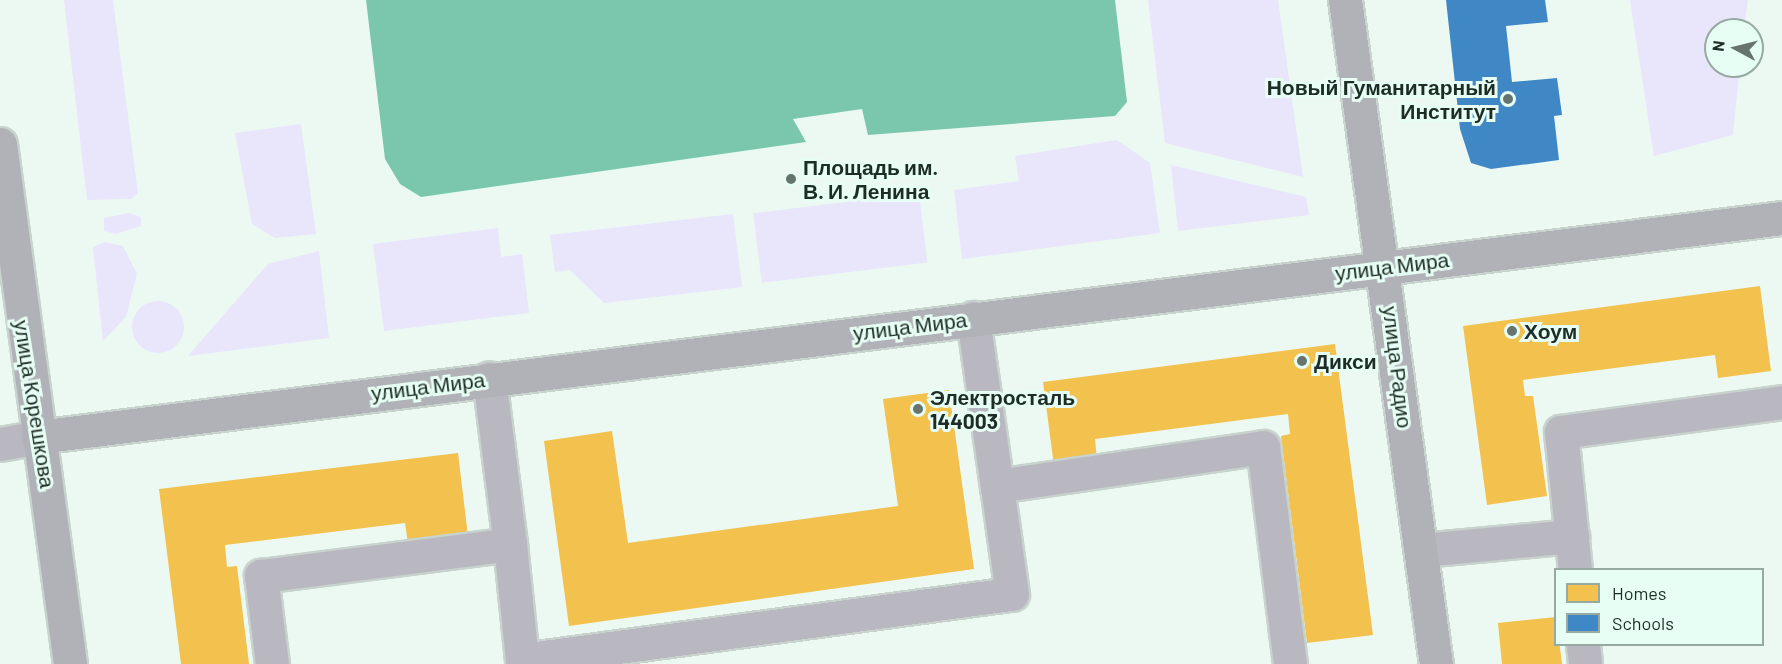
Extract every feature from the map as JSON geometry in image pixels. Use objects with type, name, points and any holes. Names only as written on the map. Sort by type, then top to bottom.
[{"type":"main road","name":"улица Радио","points":[[1346,0],[1385,267],[1436,664]]},
{"type":"main road","name":"улица Корешкова","points":[[0,144],[70,664]]},
{"type":"main road","name":"улица Мира","points":[[38,437],[489,378],[1782,218]]},
{"type":"lane","points":[[489,378],[522,660],[1012,594],[973,318]]},
{"type":"lane","points":[[1575,568],[1561,432],[1782,402]]},
{"type":"lane","points":[[0,444],[38,437]]},
{"type":"lane","points":[[997,486],[1263,447],[1290,664]]},
{"type":"lane","points":[[1422,550],[1572,536]]},
{"type":"lane","points":[[272,664],[261,576],[510,544]]},
{"type":"lane","points":[[1583,646],[1585,664]]},
{"type":"shaded area","points":[[64,0],[113,0],[138,193],[131,199],[87,200]]},
{"type":"shaded area","points":[[366,0],[1115,0],[1127,102],[1115,116],[868,135],[862,109],[793,119],[806,142],[421,197],[400,184],[385,159]]},
{"type":"shaded area","points":[[1148,0],[1278,0],[1303,177],[1165,143]]},
{"type":"shaded area","points":[[1630,0],[1748,0],[1746,18],[1704,18],[1704,78],[1739,78],[1733,135],[1654,156]]},
{"type":"shaded area","points":[[301,124],[316,234],[275,238],[252,224],[235,133]]},
{"type":"shaded area","points":[[1117,140],[1150,163],[1160,233],[962,259],[954,190],[1019,181],[1015,156]]},
{"type":"shaded area","points":[[1171,165],[1306,197],[1309,215],[1178,231]]},
{"type":"shaded area","points":[[919,193],[928,262],[762,283],[753,213]]},
{"type":"shaded area","points":[[129,213],[141,217],[141,226],[116,234],[104,231],[104,218]]},
{"type":"shaded area","points":[[733,214],[742,287],[604,303],[570,270],[555,272],[550,235]]},
{"type":"shaded area","points":[[498,228],[501,257],[522,254],[529,313],[384,331],[373,244]]},
{"type":"shaded area","points":[[105,242],[123,246],[137,274],[126,317],[103,341],[93,247]]},
{"type":"shaded area","points":[[319,251],[329,338],[188,356],[268,264]]},
{"type":"shaded area","points":[[158,301],[168,303],[176,309],[182,317],[184,327],[182,337],[176,345],[168,351],[158,353],[148,351],[140,345],[134,337],[132,327],[134,317],[140,309],[148,303]]},
{"type":"building: Homes","points":[[1760,286],[1771,371],[1718,378],[1715,355],[1523,380],[1525,396],[1533,396],[1547,496],[1487,505],[1463,326]]},
{"type":"building: Homes","points":[[1335,344],[1373,635],[1307,643],[1281,436],[1290,434],[1288,414],[1095,439],[1097,460],[1054,466],[1043,382]]},
{"type":"building: Homes","points":[[949,390],[974,569],[569,626],[544,441],[612,431],[628,543],[898,506],[883,399]]},
{"type":"building: Homes","points":[[458,453],[469,544],[409,551],[405,523],[225,545],[227,567],[237,566],[249,664],[181,664],[159,489]]},
{"type":"building: Homes","points":[[1554,617],[1554,646],[1560,646],[1562,664],[1502,664],[1498,623]]},
{"type":"building: Schools","name":"Новый Гуманитарный Институт","points":[[1446,0],[1545,0],[1548,22],[1506,26],[1512,82],[1557,78],[1562,115],[1554,116],[1559,160],[1491,169],[1471,163],[1460,129]]},
{"type":"place","name":"Новый Гуманитарный Институт","points":[[1508,99]]},
{"type":"place","name":"Площадь им. В. И. Ленина","points":[[791,179]]},
{"type":"place","name":"Хоум","points":[[1512,331]]},
{"type":"place","name":"Дикси","points":[[1302,361]]},
{"type":"place","name":"Электросталь 144003","points":[[918,409]]}]
